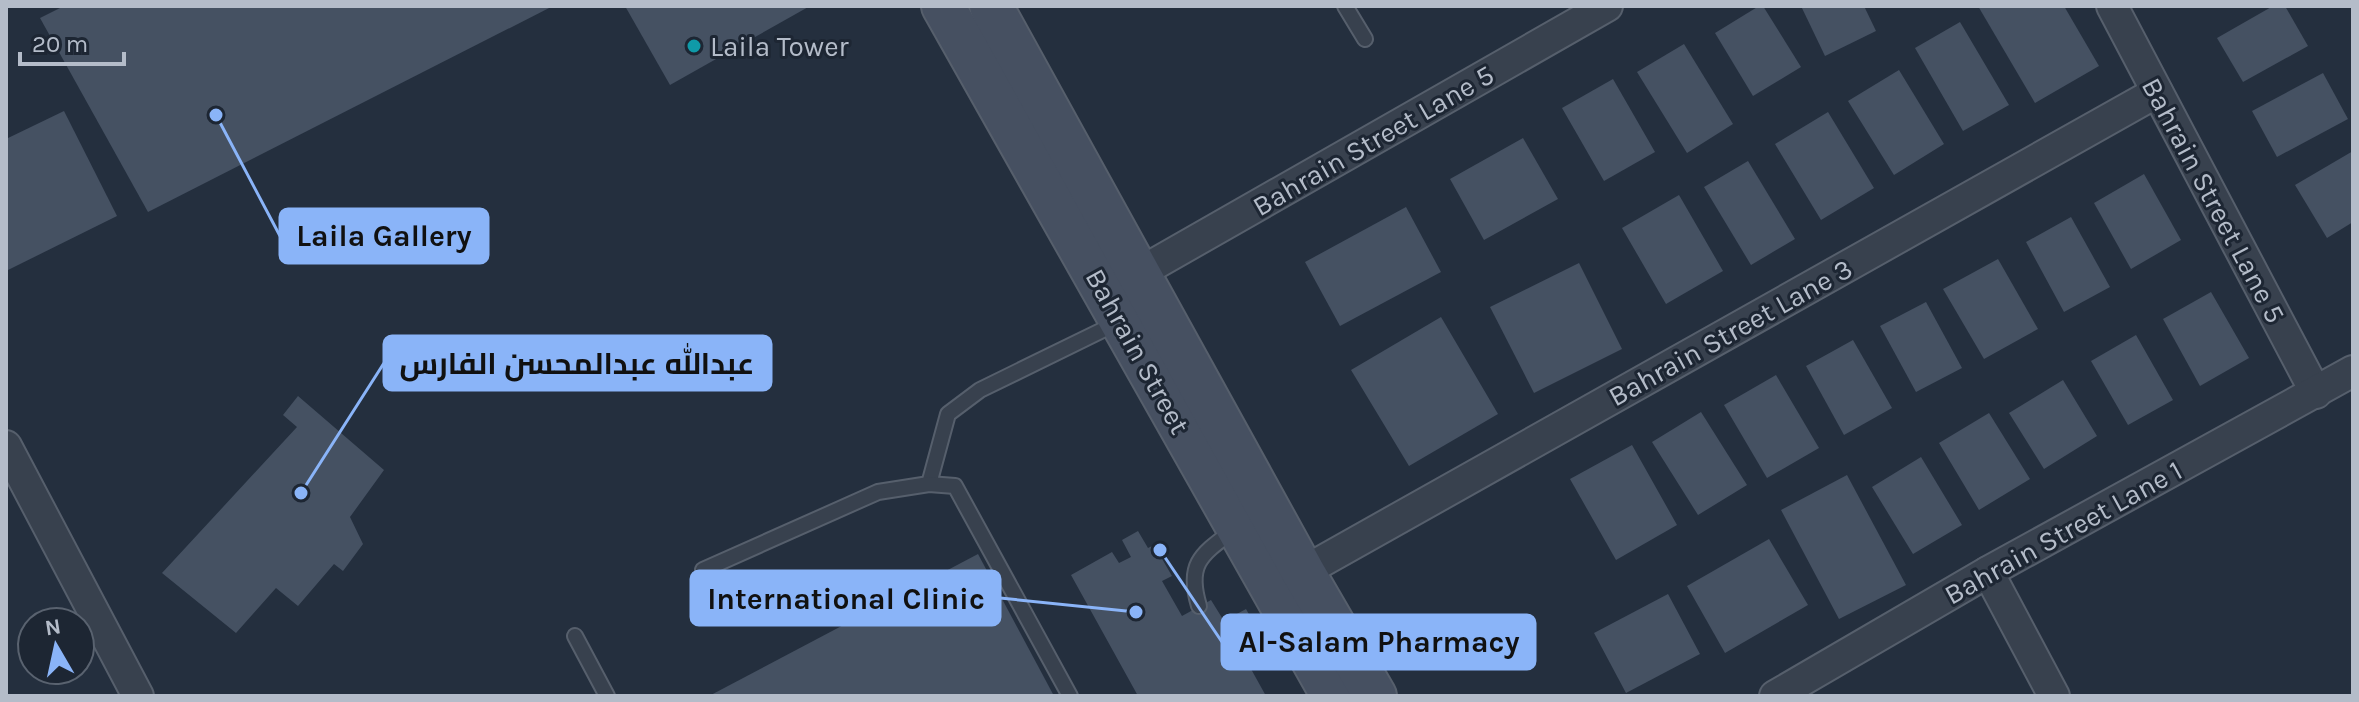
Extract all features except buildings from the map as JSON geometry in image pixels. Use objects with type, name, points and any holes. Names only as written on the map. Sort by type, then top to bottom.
[{"type":"street","name":"Bahrain Street","points":[[943,6],[1333,696]]},
{"type":"street","name":"Bahrain Street","points":[[991,6],[1303,572],[1375,696]]},
{"type":"street","name":"Bahrain Street Lane 5","points":[[1139,273],[1607,6]]},
{"type":"street","name":"Bahrain Street Lane 5","points":[[2112,6],[2316,393]]},
{"type":"street","name":"Bahrain Street Lane 3","points":[[1303,572],[2157,92]]},
{"type":"street","name":"Bahrain Street Lane 1","points":[[1775,696],[1988,572],[2353,371]]},
{"type":"street","points":[[6,446],[138,696]]},
{"type":"street","points":[[1988,572],[2054,696]]},
{"type":"lane","points":[[1345,6],[1365,39]]},
{"type":"lane","points":[[929,484],[948,414],[980,390],[1122,321]]},
{"type":"lane","points":[[703,570],[878,492],[929,484],[955,486],[1070,696]]},
{"type":"lane","points":[[1199,606],[1193,588],[1194,570],[1202,555],[1237,527]]},
{"type":"lane","points":[[575,636],[607,696]]},
{"type":"place","name":"Laila Tower","points":[[694,46]]},
{"type":"place","name":"Laila Gallery","points":[[216,115]]},
{"type":"place","name":"عبدالله عبدالمحسن الفارس","points":[[301,493]]},
{"type":"place","name":"Al-Salam Pharmacy","points":[[1160,550]]},
{"type":"place","name":"International Clinic","points":[[1136,612]]}]
